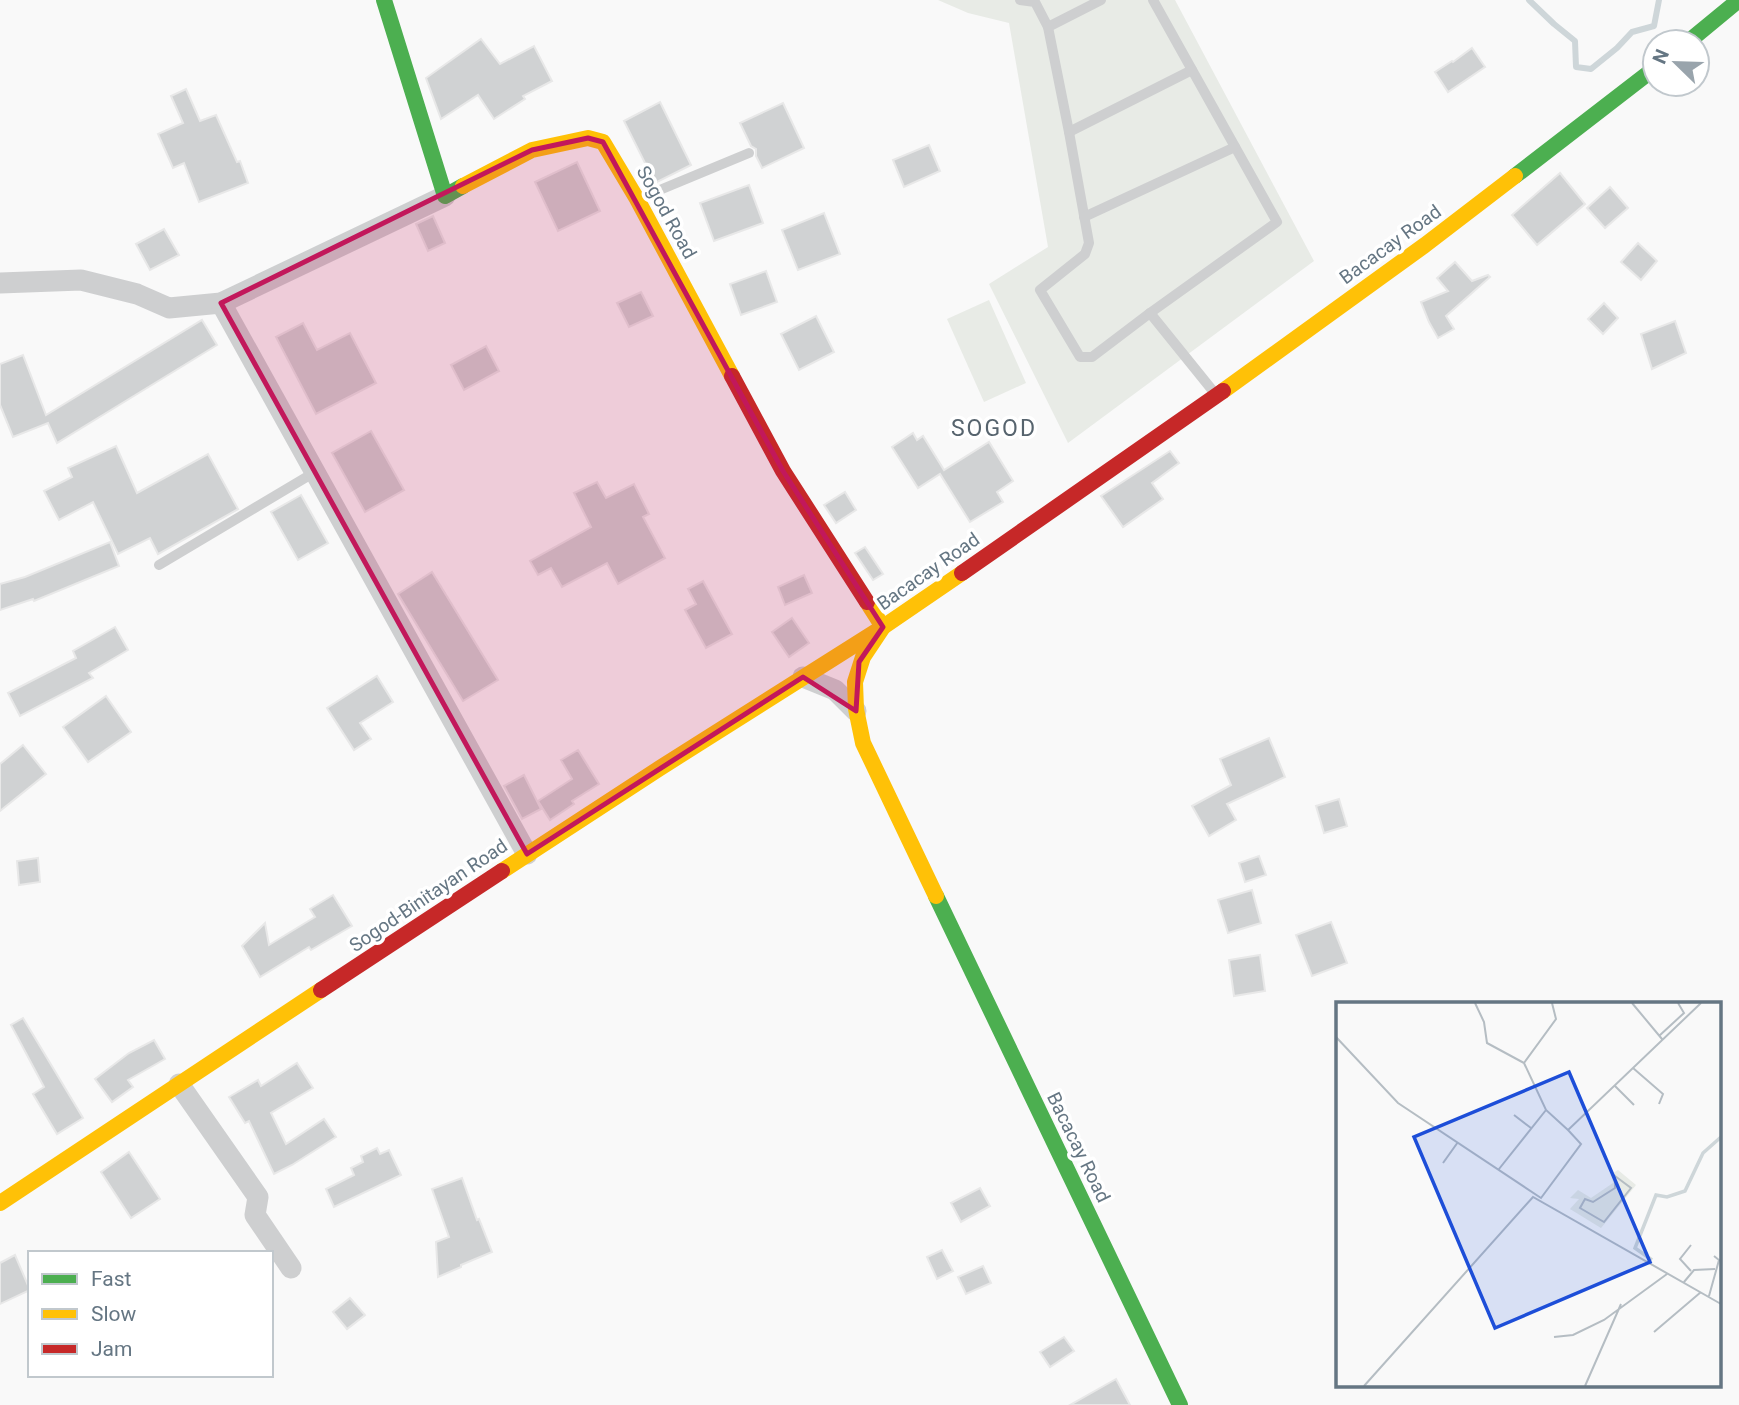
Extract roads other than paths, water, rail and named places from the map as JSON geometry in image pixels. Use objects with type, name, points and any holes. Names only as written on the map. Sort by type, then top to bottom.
[{"type":"street","points":[[0,283],[81,280],[137,294],[169,308],[221,303],[445,196],[384,0]]},
{"type":"street","points":[[1705,28],[1739,0]]},
{"type":"street","name":"Bacacay Road","points":[[1180,1405],[863,743],[854,684],[859,662],[883,627],[1217,396],[1425,245],[1641,79]]},
{"type":"street","name":"Sogod Road","points":[[445,196],[532,150],[587,138],[603,142],[638,199],[783,471],[883,627]]},
{"type":"street","points":[[221,303],[527,854]]},
{"type":"street","name":"Sogod-Binitayan Road","points":[[0,1203],[527,854],[883,627]]},
{"type":"street","points":[[803,677],[835,690],[856,711]]},
{"type":"street","points":[[179,1084],[258,1197],[255,1214],[291,1268]]},
{"type":"lane","points":[[1020,0],[1035,2],[1048,27],[1089,243],[1085,254],[1040,290],[1080,357],[1092,357],[1277,222],[1153,0]]},
{"type":"lane","points":[[1048,27],[1101,0]]},
{"type":"lane","points":[[1069,132],[1192,70]]},
{"type":"lane","points":[[1084,217],[1235,147]]},
{"type":"lane","points":[[638,199],[749,153]]},
{"type":"lane","points":[[1150,313],[1217,396]]},
{"type":"lane","points":[[159,565],[315,472]]},
{"type":"waterway","points":[[1529,0],[1575,41],[1576,67],[1591,69],[1632,32],[1654,26],[1659,0]]},
{"type":"district","name":"SOGOD","points":[[994,428]]}]
